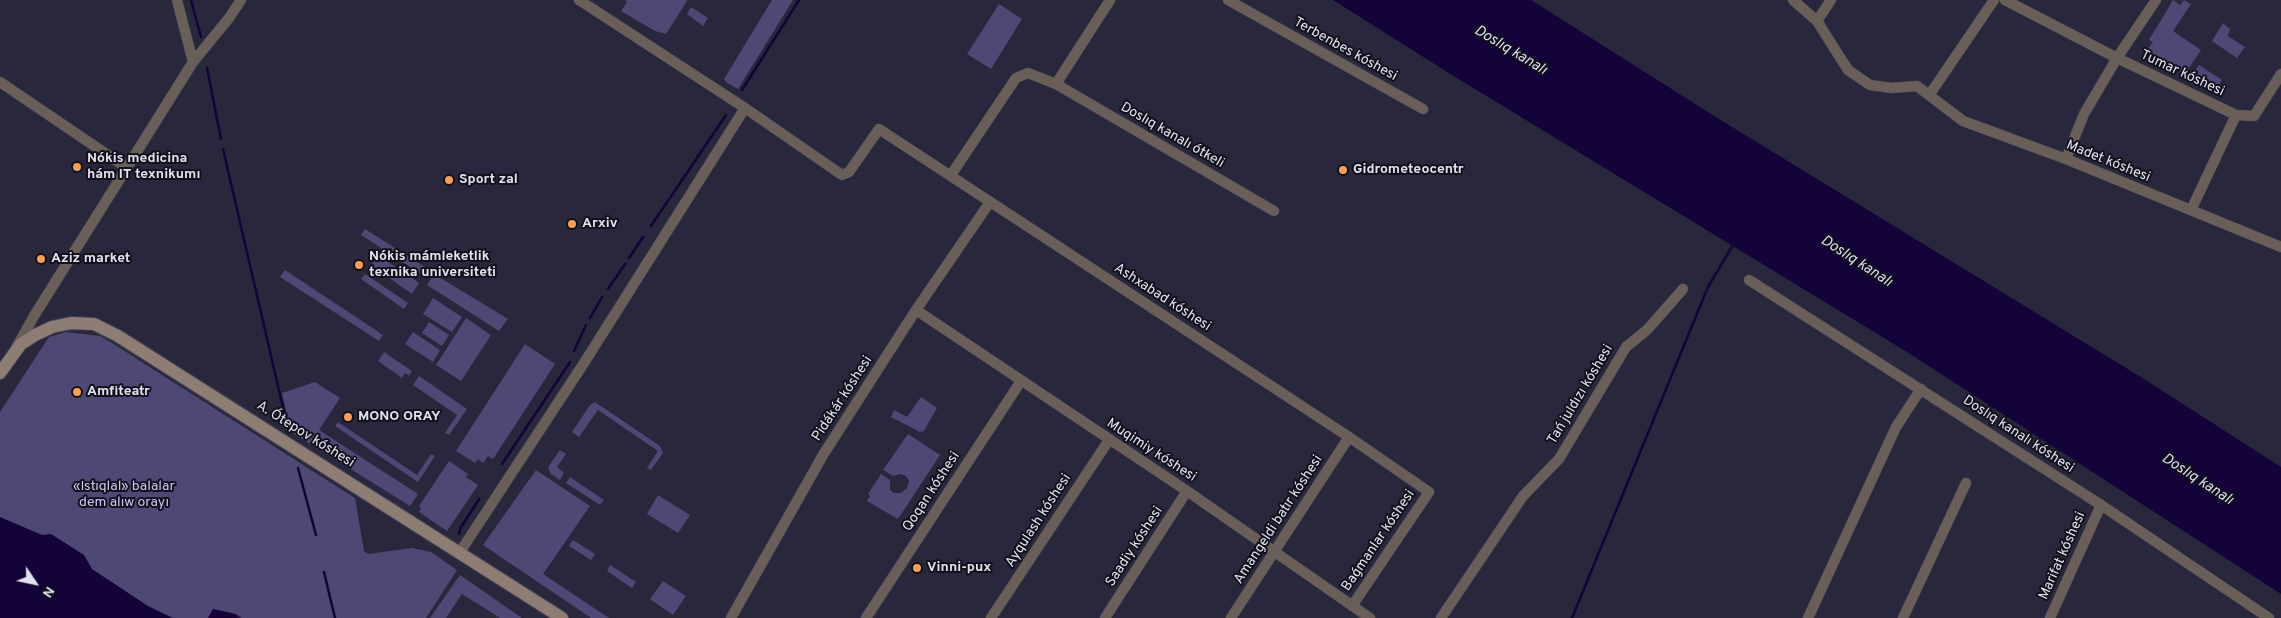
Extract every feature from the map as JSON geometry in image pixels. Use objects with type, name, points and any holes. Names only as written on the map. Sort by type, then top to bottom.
[{"type":"main road","name":"A. Ótepov kóshesi","points":[[0,373],[18,348],[52,327],[71,323],[94,324],[118,336],[562,618]]},
{"type":"street","points":[[177,0],[193,62]]},
{"type":"street","points":[[18,348],[34,316],[193,62],[229,18],[240,0]]},
{"type":"street","points":[[460,552],[584,363],[745,108],[579,0]]},
{"type":"street","points":[[951,175],[1016,78],[1028,72],[1056,84],[1110,0]]},
{"type":"street","name":"Terbenbes kóshesi","points":[[1228,0],[1423,109]]},
{"type":"street","points":[[1793,0],[1817,21],[1848,70],[1855,75],[1870,85],[1892,88],[1917,86],[1930,94],[1994,0]]},
{"type":"street","points":[[1817,21],[1831,0]]},
{"type":"street","name":"Tumar kóshesi","points":[[2005,0],[2116,58],[2236,115]]},
{"type":"street","points":[[2066,159],[2084,114],[2116,58],[2156,0]]},
{"type":"street","points":[[2191,210],[2236,115],[2254,116],[2281,74]]},
{"type":"street","points":[[0,82],[127,168]]},
{"type":"street","name":"Doslıq kanalı ótkeli","points":[[1056,84],[1274,211]]},
{"type":"street","name":"Madet kóshesi","points":[[1930,94],[1963,122],[2066,159],[2281,248]]},
{"type":"street","name":"Ashxabad kóshesi","points":[[745,108],[842,175],[849,172],[879,129],[1349,437],[1429,492]]},
{"type":"street","name":"Pidákár kóshesi","points":[[731,618],[823,455],[916,310],[990,202]]},
{"type":"street","name":"Doslıq kanalı kóshesi","points":[[1749,280],[2101,505],[2269,618]]},
{"type":"street","name":"Tań juldızı kóshesi","points":[[1441,618],[1523,496],[1560,459],[1626,347],[1647,330],[1683,289]]},
{"type":"street","name":"Muqimiy kóshesi","points":[[916,310],[1187,491],[1370,618]]},
{"type":"street","points":[[34,316],[36,325],[40,328],[52,327]]},
{"type":"street","name":"Qoqan kóshesi","points":[[866,618],[1021,381]]},
{"type":"street","points":[[1808,618],[1896,427],[1921,389]]},
{"type":"street","name":"Amangeldi batır kóshesi","points":[[1232,618],[1349,437]]},
{"type":"street","name":"Ayqulash kóshesi","points":[[991,618],[1109,440]]},
{"type":"street","points":[[1904,618],[1966,483]]},
{"type":"street","name":"Saadiy kóshesi","points":[[1105,618],[1187,491]]},
{"type":"street","name":"Baǵmanlar kóshesi","points":[[1352,606],[1429,492]]},
{"type":"street","name":"Marifat kóshesi","points":[[2050,618],[2101,505]]},
{"type":"green space","points":[[625,0],[687,1],[666,34],[655,31],[621,11],[627,2]]},
{"type":"green space","points":[[772,0],[793,0],[738,89],[724,79]]},
{"type":"green space","points":[[2173,0],[2180,5],[2184,0],[2191,4],[2173,31],[2201,50],[2185,74],[2145,53],[2153,42],[2149,40]]},
{"type":"green space","points":[[999,4],[1022,19],[991,69],[967,54]]},
{"type":"green space","points":[[691,7],[708,18],[703,26],[687,14]]},
{"type":"green space","points":[[2223,23],[2230,29],[2228,36],[2245,47],[2237,58],[2212,41]]},
{"type":"green space","points":[[2199,65],[2222,80],[2215,90],[2190,78]]},
{"type":"green space","points":[[365,229],[425,267],[421,274],[361,235]]},
{"type":"green space","points":[[378,255],[419,283],[412,294],[371,265]]},
{"type":"green space","points":[[285,270],[383,335],[379,341],[280,277]]},
{"type":"green space","points":[[365,274],[408,303],[404,309],[361,279]]},
{"type":"green space","points":[[434,274],[508,319],[499,331],[427,285]]},
{"type":"green space","points":[[433,298],[462,317],[452,332],[423,314]]},
{"type":"green space","points":[[466,318],[491,335],[461,381],[436,365]]},
{"type":"green space","points":[[429,322],[449,335],[442,346],[422,333]]},
{"type":"green space","name":"«Istıqlal» balalar dem alıw orayı","points":[[66,332],[100,336],[355,498],[364,551],[368,554],[412,548],[431,552],[457,570],[426,618],[0,618],[0,412],[49,337]]},
{"type":"green space","points":[[413,332],[440,350],[433,362],[405,344]]},
{"type":"green space","points":[[525,344],[555,364],[493,459],[488,456],[483,463],[478,459],[475,463],[456,451]]},
{"type":"green space","points":[[384,352],[412,371],[409,376],[405,373],[402,378],[378,361]]},
{"type":"green space","points":[[419,376],[467,409],[449,435],[445,433],[457,415],[413,385]]},
{"type":"green space","points":[[315,382],[340,398],[319,430],[418,494],[410,506],[291,432],[282,393]]},
{"type":"green space","points":[[921,397],[937,408],[924,431],[920,432],[891,417],[894,410],[907,417]]},
{"type":"green space","points":[[595,402],[660,446],[663,453],[651,470],[647,468],[658,451],[598,410],[579,437],[572,432],[590,405]]},
{"type":"green space","points":[[338,422],[417,475],[431,454],[435,456],[418,482],[335,426]]},
{"type":"green space","points":[[908,434],[940,455],[898,519],[867,501],[870,496],[868,494],[881,474],[890,480],[890,490],[894,493],[901,493],[907,488],[909,481],[906,476],[901,474],[893,476],[883,470]]},
{"type":"green space","points":[[560,450],[566,454],[557,467],[564,473],[560,480],[551,474],[548,467]]},
{"type":"green space","points":[[449,461],[468,474],[466,477],[478,485],[447,531],[419,512],[421,508],[419,506]]},
{"type":"green space","points":[[536,470],[590,506],[543,574],[609,618],[591,618],[483,545]]},
{"type":"green space","points":[[570,477],[604,500],[600,505],[566,483]]},
{"type":"green space","points":[[658,495],[690,515],[678,533],[647,514]]},
{"type":"green space","points":[[573,540],[595,554],[591,560],[569,546]]},
{"type":"green space","points":[[610,565],[636,582],[632,588],[607,571]]},
{"type":"green space","points":[[460,575],[522,618],[500,618],[462,594],[446,618],[430,618]]},
{"type":"green space","points":[[663,581],[686,596],[673,615],[650,599]]},
{"type":"water","name":"Doslıq kanalı","points":[[1333,0],[1531,0],[1719,119],[2144,379],[2281,467],[2281,594],[1907,352],[1452,75]]},
{"type":"water","points":[[0,517],[42,535],[51,534],[84,555],[92,569],[148,606],[173,618],[0,618]]},
{"type":"water","points":[[213,609],[236,614],[241,618],[208,618]]},
{"type":"waterway","points":[[191,0],[201,37]]},
{"type":"waterway","points":[[742,90],[799,0]]},
{"type":"waterway","points":[[207,68],[221,139]]},
{"type":"waterway","points":[[651,226],[726,115]]},
{"type":"waterway","points":[[223,149],[288,429]]},
{"type":"waterway","points":[[629,258],[643,237]]},
{"type":"waterway","points":[[1572,618],[1708,287],[1733,245]]},
{"type":"waterway","points":[[608,289],[625,264]]},
{"type":"waterway","points":[[590,318],[602,297]]},
{"type":"waterway","points":[[574,351],[586,325]]},
{"type":"waterway","points":[[502,464],[570,362]]},
{"type":"waterway","points":[[298,468],[316,535]]},
{"type":"waterway","points":[[459,534],[460,529],[479,499]]},
{"type":"waterway","points":[[324,572],[335,618]]},
{"type":"place","name":"Nókis medicina hám IT texnikumı","points":[[77,167]]},
{"type":"place","name":"Gidrometeocentr","points":[[1343,170]]},
{"type":"place","name":"Sport zal","points":[[449,180]]},
{"type":"place","name":"Arxiv","points":[[572,224]]},
{"type":"place","name":"Aziz market","points":[[41,259]]},
{"type":"place","name":"Nókis mámleketlik texnika universiteti","points":[[359,265]]},
{"type":"place","name":"Amfiteatr","points":[[77,392]]},
{"type":"place","name":"MONO ORAY","points":[[348,417]]},
{"type":"place","name":"Vinni-pux","points":[[917,568]]}]
